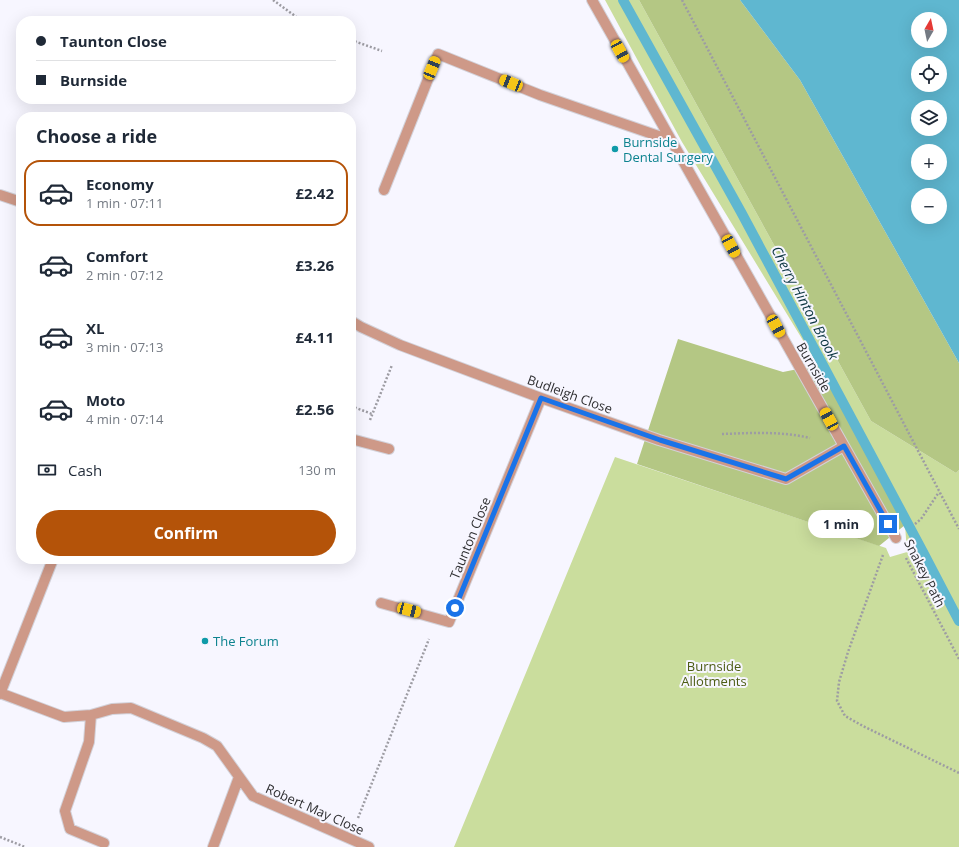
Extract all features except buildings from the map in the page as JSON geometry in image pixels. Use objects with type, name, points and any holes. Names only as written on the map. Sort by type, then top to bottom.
[{"type":"street","name":"Burnside","points":[[592,0],[896,538]]},
{"type":"street","points":[[384,190],[438,54],[540,95],[670,140]]},
{"type":"street","points":[[0,195],[16,200]]},
{"type":"street","name":"Budleigh Close","points":[[356,324],[400,345],[541,398],[660,440],[786,479],[844,446]]},
{"type":"street","name":"Taunton Close","points":[[381,603],[450,622],[541,398]]},
{"type":"street","points":[[356,440],[389,449]]},
{"type":"street","points":[[0,694],[51,564]]},
{"type":"street","name":"Robert May Close","points":[[0,694],[64,717],[92,715],[112,709],[131,708],[203,738],[217,746],[253,796],[369,847]]},
{"type":"street","points":[[92,715],[89,742],[66,811],[70,830],[104,843]]},
{"type":"street","points":[[213,847],[239,777]]},
{"type":"path","points":[[273,0],[295,16]]},
{"type":"path","points":[[682,0],[959,529]]},
{"type":"path","points":[[356,42],[382,51]]},
{"type":"path","points":[[363,442],[372,414],[400,345]]},
{"type":"path","points":[[356,408],[372,414]]},
{"type":"path","points":[[720,434],[763,432],[800,435],[844,446]]},
{"type":"path","points":[[921,519],[939,492]]},
{"type":"path","points":[[896,538],[886,548],[848,652],[839,682],[838,701],[845,716],[959,773]]},
{"type":"path","name":"Snakey Path","points":[[896,538],[959,659]]},
{"type":"path","points":[[350,839],[437,618]]},
{"type":"path","points":[[0,837],[25,847]]},
{"type":"green space","name":"Burnside Allotments","points":[[605,0],[639,0],[871,421],[956,473],[959,470],[959,847],[454,847],[615,457],[886,548],[890,557],[907,552],[905,525],[851,423],[818,365],[682,142]]},
{"type":"green space","points":[[639,0],[740,0],[800,80],[959,363],[959,470],[956,473],[871,421]]},
{"type":"green space","points":[[678,339],[783,372],[818,365],[851,423],[905,525],[879,546],[637,464]]},
{"type":"water","points":[[740,0],[959,0],[959,363],[800,80]]},
{"type":"waterway","name":"Cherry Hinton Brook","points":[[623,0],[741,212],[959,621]]},
{"type":"place","name":"Burnside Dental Surgery","points":[[615,149]]},
{"type":"place","name":"The Forum","points":[[205,641]]},
{"type":"route","points":[[455,608],[541,398],[660,440],[786,479],[844,446],[888,524]]}]
